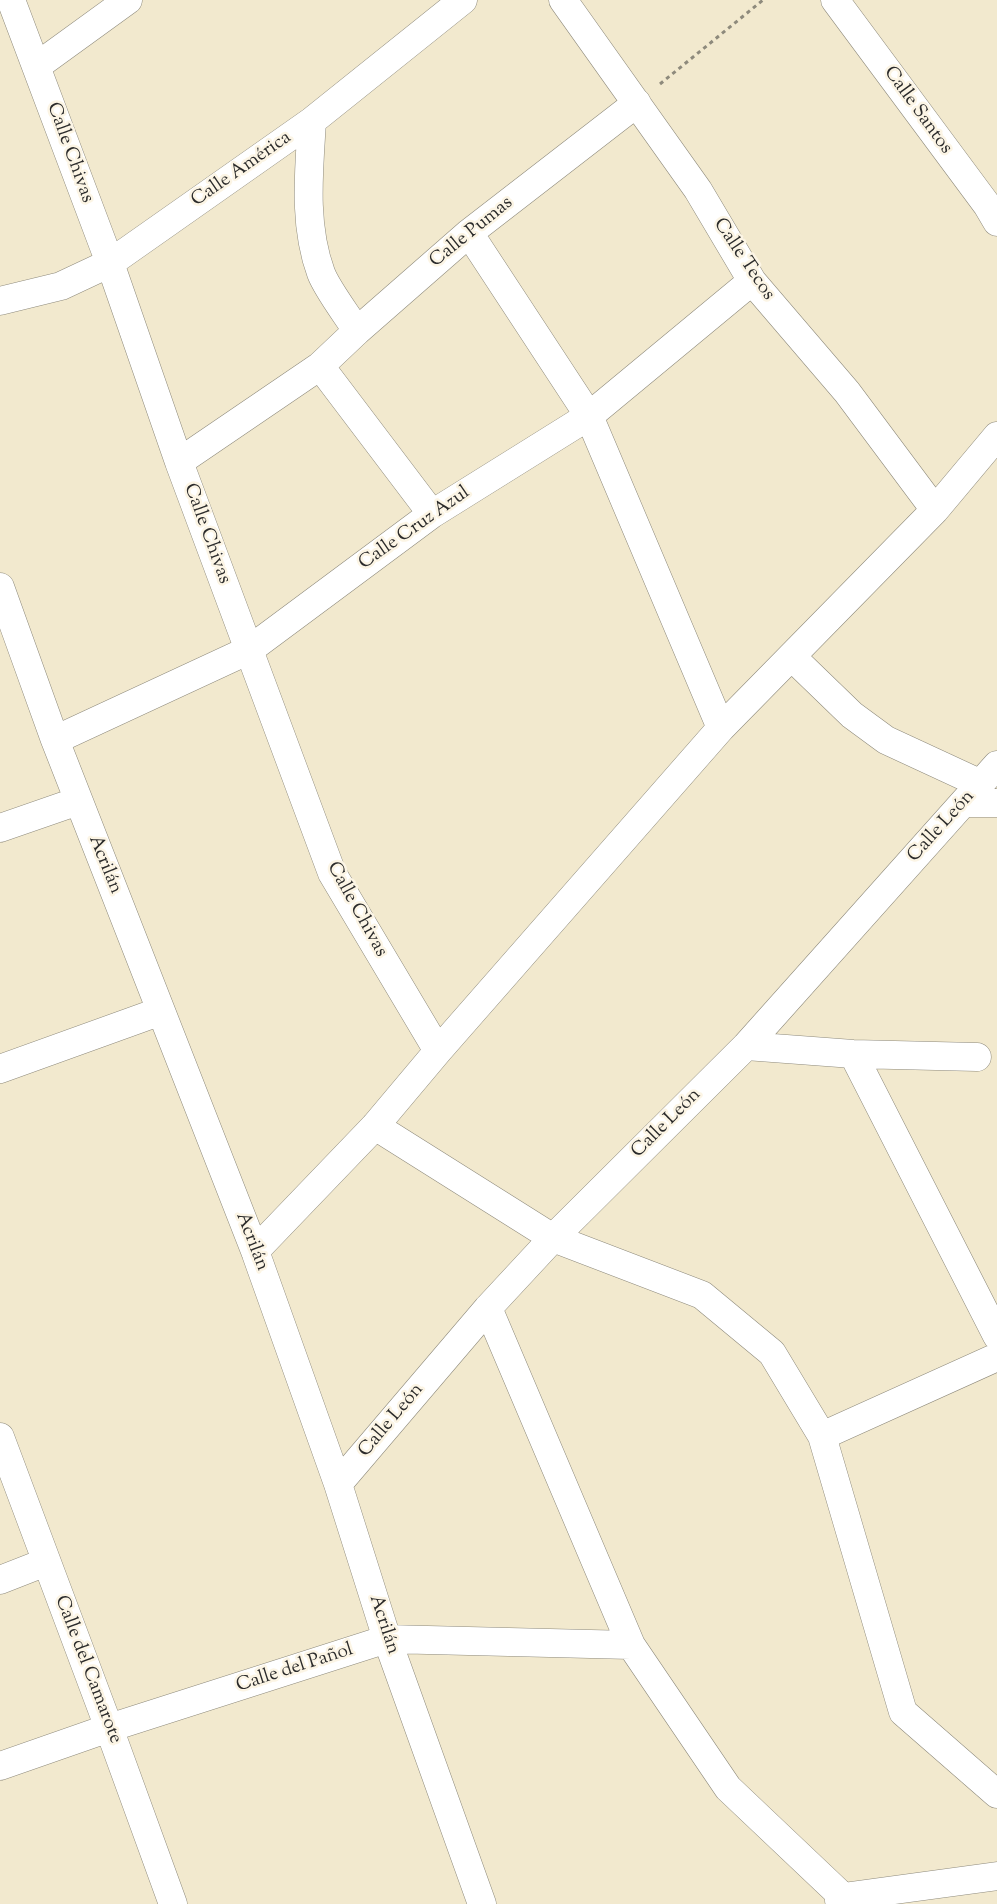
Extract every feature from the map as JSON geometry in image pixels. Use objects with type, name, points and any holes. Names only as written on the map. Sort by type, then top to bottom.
[{"type":"street","name":"Calle Chivas","points":[[11,0],[110,263],[179,462],[332,873],[438,1051]]},
{"type":"street","points":[[37,66],[128,0]]},
{"type":"street","name":"Calle América","points":[[0,301],[61,286],[110,263],[312,121],[464,0]]},
{"type":"street","name":"Calle Tecos","points":[[563,0],[698,190],[752,281],[847,392],[935,510]]},
{"type":"street","name":"Calle Santos","points":[[835,0],[987,205],[997,222]]},
{"type":"street","name":"Calle Pumas","points":[[179,462],[320,366],[356,331],[469,233],[637,103]]},
{"type":"street","points":[[312,121],[307,194],[312,238],[321,274],[356,331]]},
{"type":"street","points":[[469,233],[589,416],[722,728]]},
{"type":"street","name":"Calle Cruz Azul","points":[[55,740],[249,650],[432,514],[589,416],[752,281]]},
{"type":"street","points":[[320,366],[432,514]]},
{"type":"street","points":[[256,1251],[375,1126],[438,1051],[722,728],[935,510],[997,436]]},
{"type":"street","name":"Acrilán","points":[[0,587],[78,801],[256,1251],[338,1484],[387,1640],[482,1904]]},
{"type":"street","points":[[792,657],[852,715],[886,740],[985,789]]},
{"type":"street","name":"Calle León","points":[[338,1484],[488,1308],[553,1238],[746,1046],[985,789]]},
{"type":"street","points":[[0,828],[78,801]]},
{"type":"street","points":[[0,1069],[161,1011]]},
{"type":"street","points":[[746,1046],[853,1054],[976,1057]]},
{"type":"street","points":[[853,1054],[997,1336]]},
{"type":"street","points":[[375,1126],[553,1238],[702,1295],[772,1353],[822,1436],[903,1712],[997,1794]]},
{"type":"street","points":[[488,1308],[631,1645],[728,1788],[846,1902],[997,1876]]},
{"type":"street","points":[[822,1436],[997,1357]]},
{"type":"street","name":"Calle del Camarote","points":[[0,1437],[173,1904]]},
{"type":"street","points":[[0,1580],[46,1562]]},
{"type":"street","name":"Calle del Pañol","points":[[0,1766],[109,1728],[387,1640],[631,1645]]},
{"type":"path","points":[[637,103],[763,0]]}]
